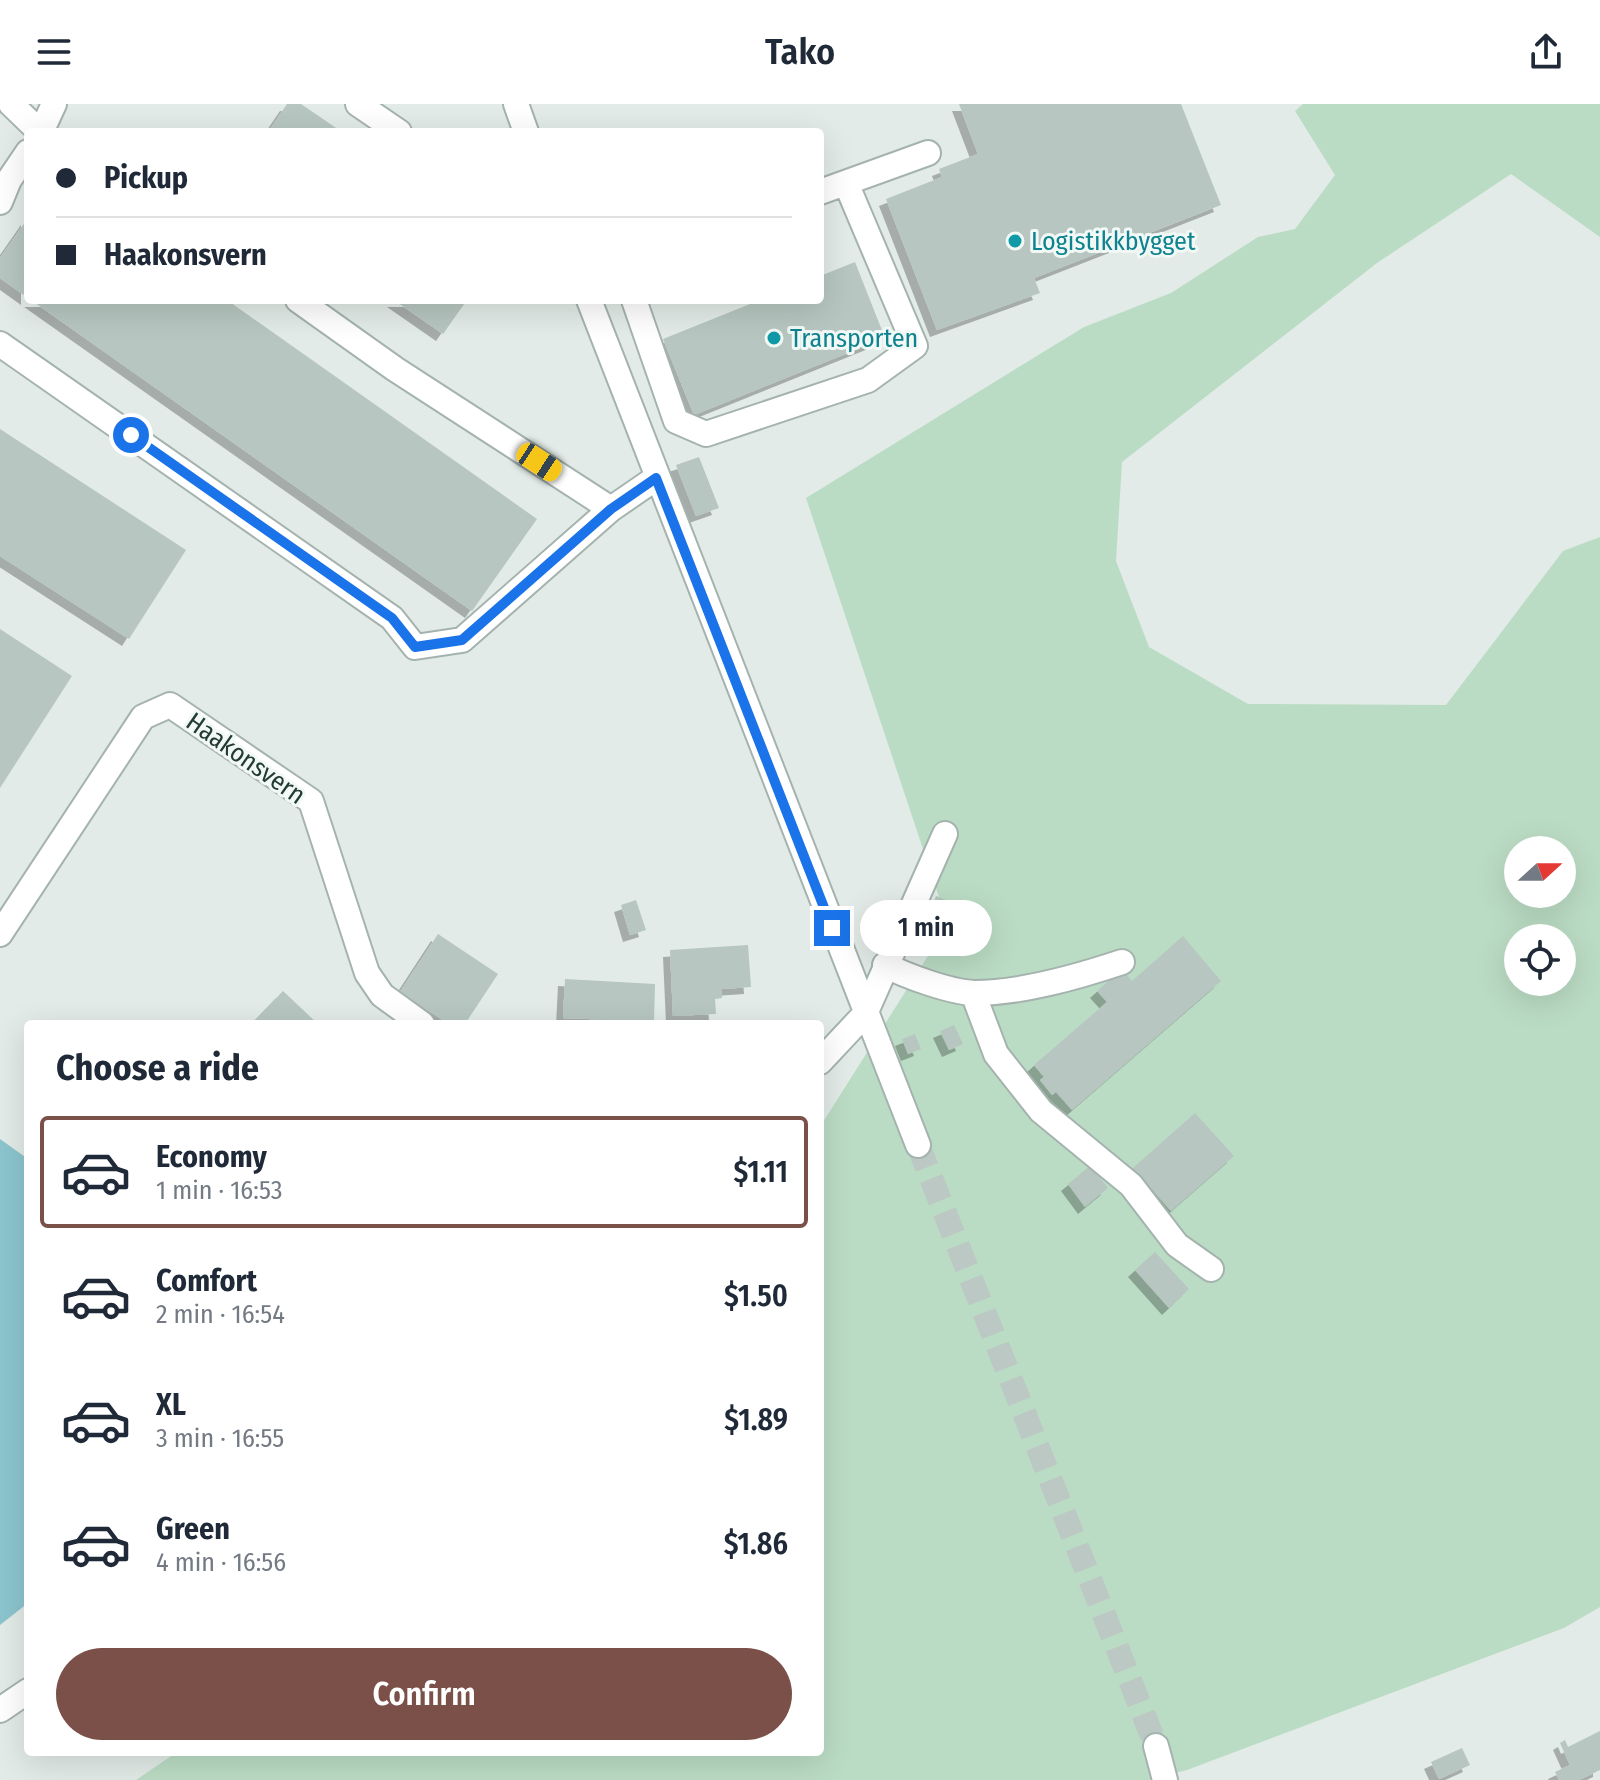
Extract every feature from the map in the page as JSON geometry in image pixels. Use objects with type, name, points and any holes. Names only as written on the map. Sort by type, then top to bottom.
[{"type":"street","points":[[11,104],[37,128]]},
{"type":"street","points":[[43,128],[54,104]]},
{"type":"street","points":[[358,104],[393,128]]},
{"type":"street","points":[[516,104],[525,128]]},
{"type":"street","points":[[824,191],[928,153]]},
{"type":"street","points":[[0,202],[9,180],[24,158]]},
{"type":"street","points":[[635,304],[676,421],[706,434],[868,380],[915,346],[846,183]]},
{"type":"street","points":[[304,304],[395,369],[611,509]]},
{"type":"street","points":[[591,304],[918,1145]]},
{"type":"street","points":[[0,344],[392,618],[415,647],[462,640],[611,509],[656,478]]},
{"type":"street","name":"Haakonsvern","points":[[0,934],[143,717],[170,705],[311,801],[367,973],[382,995],[416,1020]]},
{"type":"street","points":[[824,1058],[865,1014],[945,834]]},
{"type":"street","points":[[885,965],[905,975],[973,993],[1072,979],[1122,962]]},
{"type":"street","points":[[973,993],[996,1054],[1041,1111],[1131,1185],[1177,1245],[1211,1269]]},
{"type":"street","points":[[0,1710],[24,1694]]},
{"type":"street","points":[[1156,1746],[1165,1780]]},
{"type":"green space","points":[[1303,104],[1600,104],[1600,237],[1511,174],[1377,263],[1122,462],[1116,561],[1149,647],[1248,704],[1446,705],[1563,551],[1600,537],[1600,1607],[1564,1628],[1187,1770],[1148,1780],[136,1780],[171,1756],[824,1756],[824,1121],[948,924],[806,498],[1084,327],[1171,293],[1258,237],[1295,229],[1335,175],[1295,111]]},
{"type":"water","points":[[0,1139],[24,1156],[24,1606],[0,1625]]},
{"type":"building","points":[[287,104],[301,104],[336,128],[271,128]]},
{"type":"building","name":"Logistikkbygget","points":[[959,104],[1181,104],[1221,205],[1034,278],[1040,293],[937,330],[886,199],[942,177],[939,169],[978,154]]},
{"type":"building","points":[[24,224],[24,295],[0,278],[0,258]]},
{"type":"building","name":"Transporten","points":[[855,262],[885,338],[694,415],[663,339],[750,304],[824,304],[824,274]]},
{"type":"building","points":[[37,304],[233,304],[537,519],[472,611]]},
{"type":"building","points":[[400,304],[464,304],[443,334]]},
{"type":"building","points":[[0,429],[186,550],[129,639],[0,556]]},
{"type":"building","points":[[699,457],[719,508],[696,516],[676,465]]},
{"type":"building","points":[[0,629],[72,676],[0,788]]},
{"type":"building","points":[[936,896],[949,901],[934,937],[922,932]]},
{"type":"building","points":[[636,900],[646,930],[630,935],[621,905]]},
{"type":"building","points":[[438,934],[498,974],[468,1020],[443,1020],[400,992]]},
{"type":"building","points":[[1183,936],[1221,981],[1072,1110],[1056,1092],[1052,1095],[1040,1080],[1044,1077],[1034,1065],[1107,1002],[1097,991],[1122,969],[1132,981]]},
{"type":"building","points":[[748,945],[751,987],[722,989],[722,998],[715,999],[716,1014],[673,1016],[670,950]]},
{"type":"building","points":[[565,979],[655,984],[654,1020],[563,1018]]},
{"type":"building","points":[[283,991],[314,1020],[255,1020]]},
{"type":"building","points":[[954,1025],[963,1044],[949,1050],[940,1031]]},
{"type":"building","points":[[915,1034],[921,1049],[908,1054],[902,1039]]},
{"type":"building","points":[[1195,1113],[1234,1156],[1171,1211],[1133,1168]]},
{"type":"building","points":[[1090,1166],[1108,1188],[1085,1207],[1068,1184]]},
{"type":"building","points":[[1155,1252],[1189,1289],[1169,1308],[1135,1270]]},
{"type":"building","points":[[1600,1731],[1600,1770],[1579,1780],[1559,1780],[1555,1772],[1570,1765],[1560,1743],[1565,1740],[1568,1747]]},
{"type":"building","points":[[1462,1748],[1470,1765],[1439,1779],[1431,1762]]},
{"type":"tunnel","points":[[918,1145],[1156,1746]]},
{"type":"place","name":"Logistikkbygget","points":[[1015,241]]},
{"type":"place","name":"Transporten","points":[[774,338]]},
{"type":"route","points":[[131,435],[392,618],[415,647],[462,640],[611,509],[656,478],[832,928]]}]
